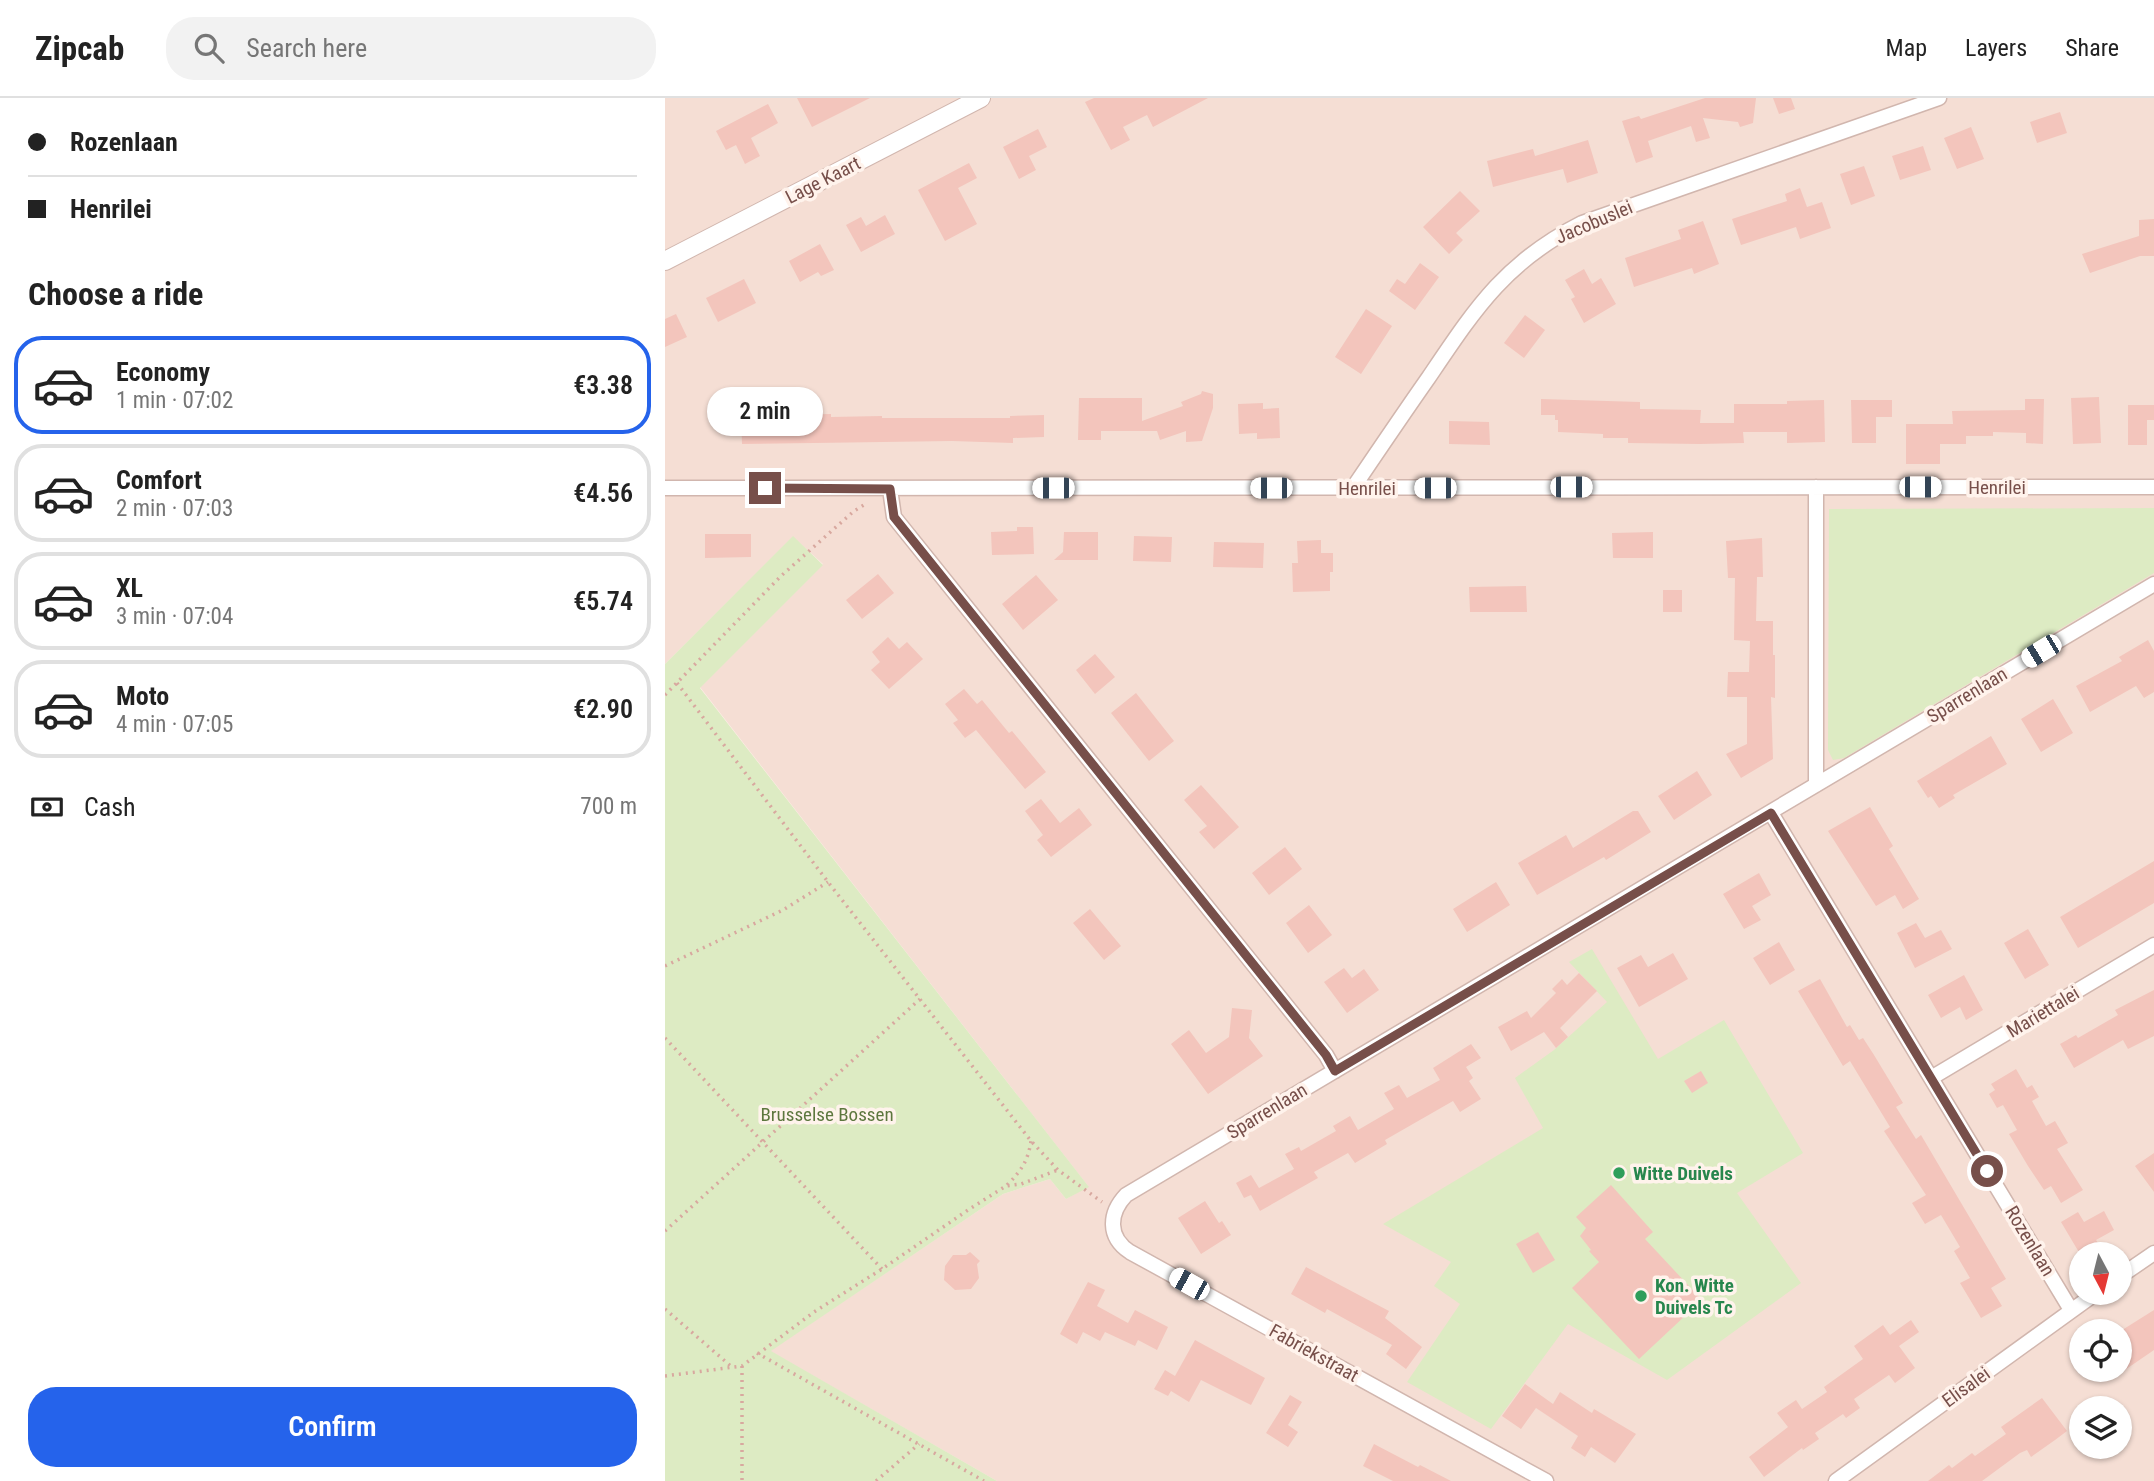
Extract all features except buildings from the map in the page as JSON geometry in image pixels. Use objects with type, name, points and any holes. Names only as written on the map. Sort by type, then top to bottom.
[{"type":"street","name":"Lage Kaart","points":[[665,261],[981,98]]},
{"type":"street","name":"Jacobuslei","points":[[1353,488],[1475,309],[1506,275],[1542,246],[1593,219],[1939,98]]},
{"type":"street","points":[[1816,487],[1816,785]]},
{"type":"street","name":"Henrilei","points":[[665,488],[2154,487]]},
{"type":"street","points":[[890,489],[894,517],[1326,1055],[1335,1071]]},
{"type":"street","name":"Sparrenlaan","points":[[1118,1204],[1126,1195],[2154,584]]},
{"type":"street","name":"Rozenlaan","points":[[1771,813],[2071,1310]]},
{"type":"street","name":"Mariettalei","points":[[1931,1078],[2154,945]]},
{"type":"street","name":"Fabriekstraat","points":[[1118,1204],[1113,1216],[1114,1234],[1122,1247],[1546,1481]]},
{"type":"street","points":[[2132,1268],[2154,1253]]},
{"type":"street","name":"Elisalei","points":[[1836,1481],[2077,1306]]},
{"type":"path","points":[[665,695],[781,576],[854,511],[890,489]]},
{"type":"path","points":[[677,683],[828,882],[1031,1141],[1058,1170],[1083,1190],[1103,1203],[1118,1204]]},
{"type":"path","points":[[665,966],[783,910],[828,882]]},
{"type":"path","points":[[665,1231],[920,999]]},
{"type":"path","points":[[665,1038],[882,1269]]},
{"type":"path","points":[[665,1376],[742,1366],[814,1312],[1006,1186],[1022,1170],[1029,1157],[1031,1141]]},
{"type":"path","points":[[1006,1186],[1021,1184],[1058,1170]]},
{"type":"path","points":[[665,1310],[733,1368]]},
{"type":"path","points":[[757,1353],[984,1481]]},
{"type":"path","points":[[742,1366],[742,1481]]},
{"type":"path","points":[[876,1481],[919,1444]]},
{"type":"shaded area","points":[[665,98],[2154,98],[2154,1481],[997,1481],[770,1351],[1003,1194],[1050,1179],[1066,1199],[1088,1186],[700,687],[823,564],[793,537],[665,664]]},
{"type":"green space","points":[[2154,508],[2154,573],[1844,758],[1833,760],[1828,750],[1829,509]]},
{"type":"green space","name":"Brusselse Bossen","points":[[793,536],[823,565],[700,688],[1089,1187],[1066,1199],[1050,1179],[1003,1194],[771,1351],[997,1481],[665,1481],[665,664]]},
{"type":"green space","name":"Witte Duivels","points":[[1592,949],[1658,1059],[1724,1020],[1803,1153],[1737,1193],[1801,1283],[1667,1380],[1568,1324],[1491,1429],[1407,1382],[1460,1304],[1434,1286],[1451,1262],[1383,1224],[1543,1128],[1515,1078],[1554,1050],[1607,1002],[1569,962]]},
{"type":"place","name":"Witte Duivels","points":[[1619,1173]]},
{"type":"place","name":"Kon. Witte Duivels Tc","points":[[1641,1296]]},
{"type":"route","points":[[765,488],[890,489],[894,517],[1326,1055],[1335,1071],[1771,813],[1987,1171]]}]
